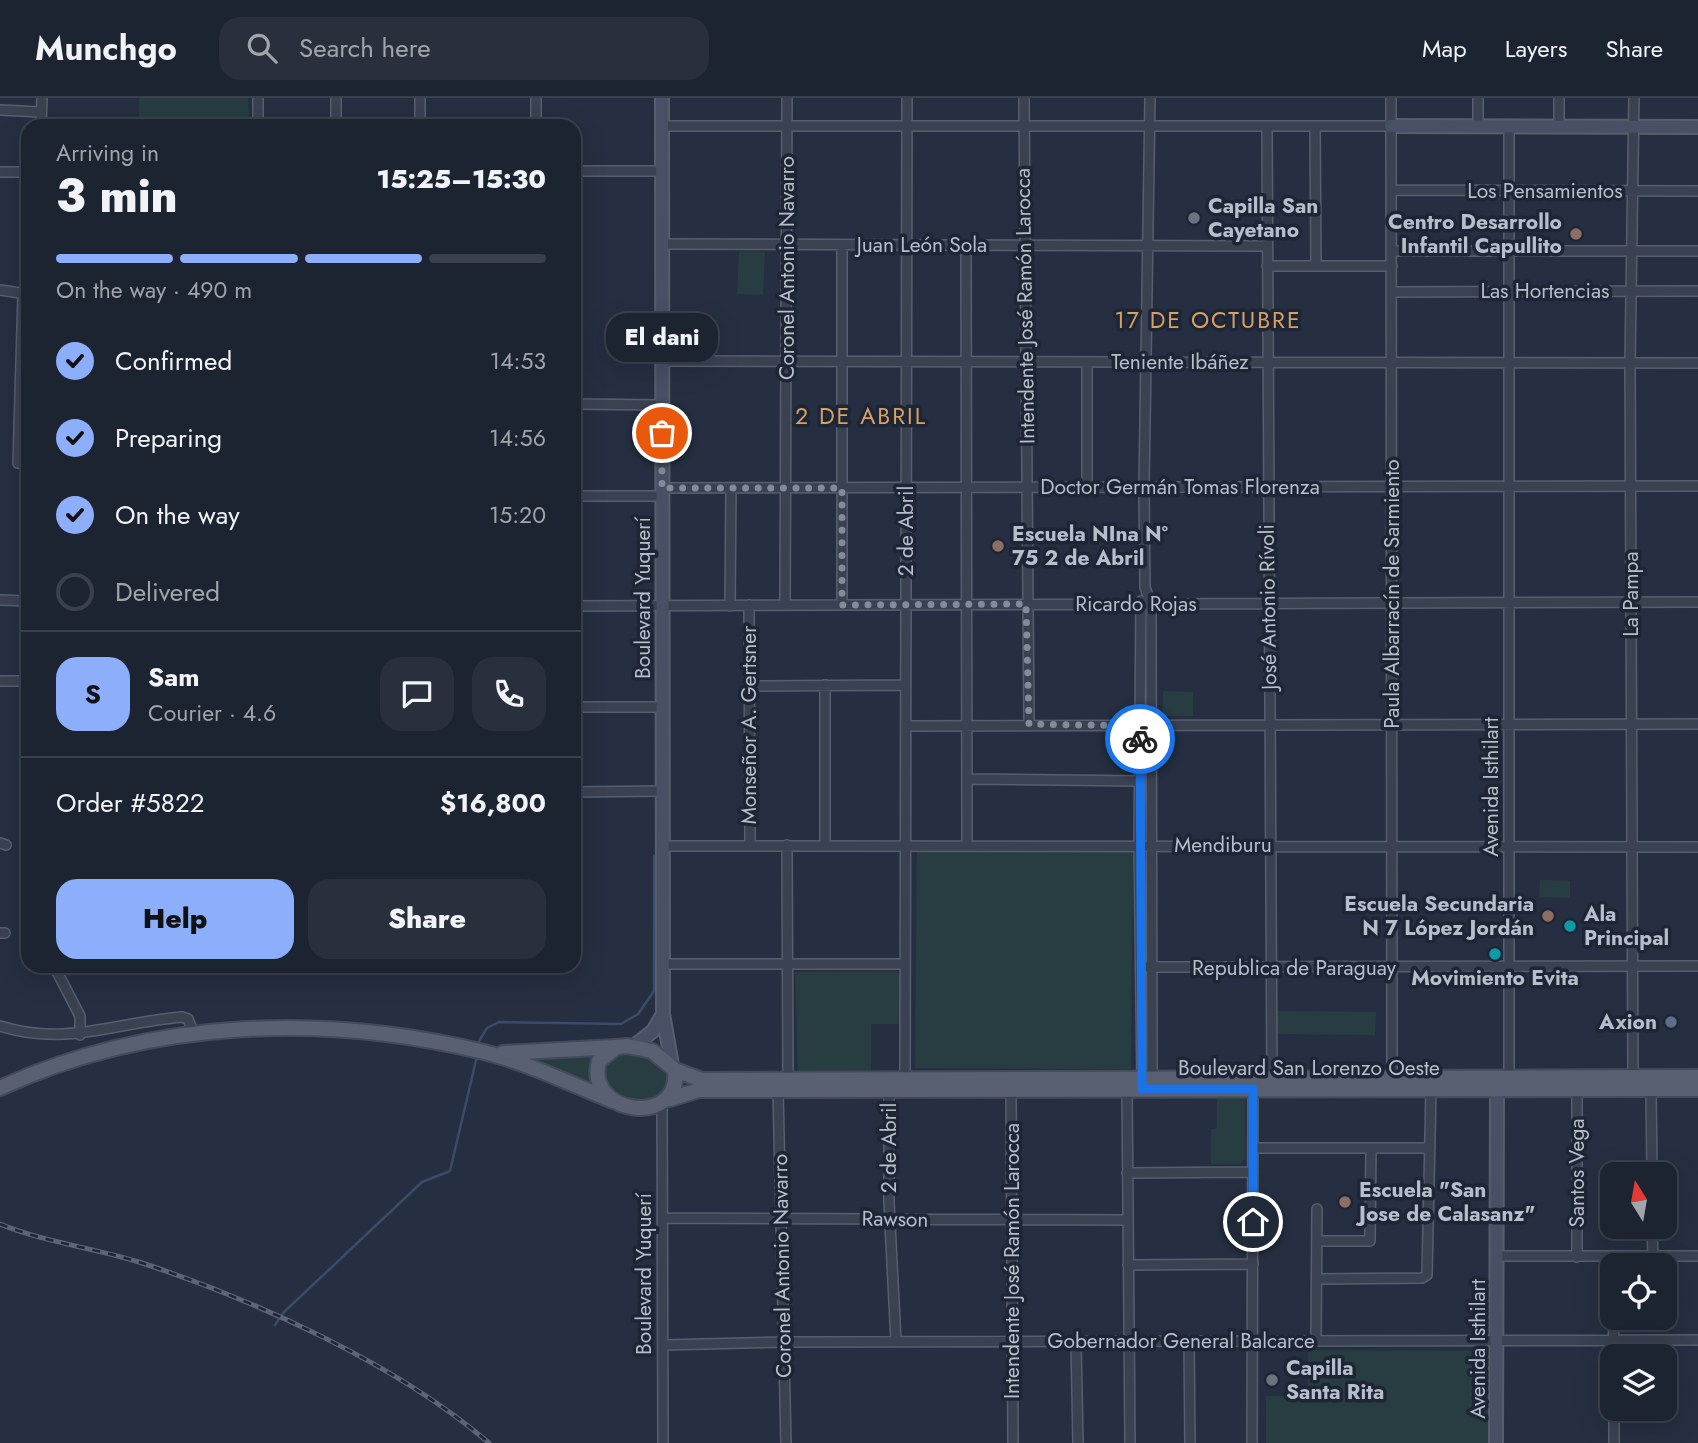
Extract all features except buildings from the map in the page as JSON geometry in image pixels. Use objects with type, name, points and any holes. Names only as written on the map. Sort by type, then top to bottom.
[{"type":"main road","name":"Boulevard Yuquerí","points":[[662,98],[663,1014],[673,1068]]},
{"type":"main road","points":[[1391,126],[1698,127]]},
{"type":"main road","points":[[634,1046],[653,1031],[663,1014]]},
{"type":"main road","points":[[0,1088],[108,1050],[194,1034],[253,1028],[364,1030],[486,1052],[515,1054],[634,1046],[652,1051],[673,1068],[675,1086],[666,1101],[639,1106],[613,1101],[486,1052]]},
{"type":"main road","points":[[613,1101],[598,1082],[597,1071],[599,1061],[617,1047]]},
{"type":"main road","name":"Boulevard San Lorenzo Oeste","points":[[673,1068],[702,1080],[783,1085]]},
{"type":"main road","points":[[1499,1089],[1509,1077]]},
{"type":"main road","name":"Boulevard San Lorenzo Oeste","points":[[666,1101],[699,1090],[783,1085],[1392,1084],[1509,1077],[1633,1083],[1651,1089],[1698,1089]]},
{"type":"main road","name":"Boulevard San Lorenzo Oeste","points":[[1392,1084],[1431,1090],[1577,1089],[1698,1077]]},
{"type":"main road","name":"Avenida Isthilart","points":[[1496,1443],[1499,1089]]},
{"type":"street","points":[[41,119],[42,98]]},
{"type":"street","points":[[258,98],[258,119]]},
{"type":"street","points":[[337,98],[337,119]]},
{"type":"street","points":[[420,98],[420,119]]},
{"type":"street","points":[[536,98],[536,119]]},
{"type":"street","name":"Coronel Antonio Navarro","points":[[785,605],[787,98]]},
{"type":"street","name":"2 de Abril","points":[[896,1342],[890,1220],[905,964],[907,98]]},
{"type":"street","name":"Intendente José Ramón Larocca","points":[[1024,98],[1029,724]]},
{"type":"street","points":[[1130,1443],[1128,1173],[1143,1085],[1152,968],[1151,605],[1145,587],[1144,487],[1150,246],[1150,98]]},
{"type":"street","name":"Paula Albarracín de Sarmiento","points":[[1391,98],[1392,1084]]},
{"type":"street","points":[[1478,98],[1478,126]]},
{"type":"street","points":[[1559,98],[1559,127]]},
{"type":"street","name":"La Pampa","points":[[1633,1083],[1630,251],[1634,98]]},
{"type":"street","points":[[0,110],[41,112]]},
{"type":"street","points":[[662,126],[1391,126]]},
{"type":"street","name":"José Antonio Rívoli","points":[[1267,126],[1266,362],[1272,1083]]},
{"type":"street","points":[[1315,126],[1316,266]]},
{"type":"street","name":"Avenida Isthilart","points":[[1509,1077],[1510,127]]},
{"type":"street","points":[[581,171],[662,171]]},
{"type":"street","points":[[0,172],[21,172]]},
{"type":"street","name":"Los Pensamientos","points":[[1391,190],[1698,191]]},
{"type":"street","name":"Juan León Sola","points":[[662,244],[1266,246]]},
{"type":"street","points":[[842,244],[842,605]]},
{"type":"street","points":[[967,245],[967,845]]},
{"type":"street","points":[[1392,251],[1698,251]]},
{"type":"street","points":[[1267,266],[1392,266]]},
{"type":"street","points":[[0,290],[21,293]]},
{"type":"street","name":"Las Hortencias","points":[[1392,292],[1698,291]]},
{"type":"street","name":"Teniente Ibáñez","points":[[662,362],[1698,363]]},
{"type":"street","points":[[1087,362],[1087,487]]},
{"type":"street","points":[[581,404],[662,405]]},
{"type":"street","name":"Doctor Germán Tomas Florenza","points":[[581,496],[786,487],[1698,485]]},
{"type":"street","points":[[730,606],[731,488]]},
{"type":"street","points":[[1143,1085],[1139,605],[1145,587]]},
{"type":"street","points":[[0,600],[21,601]]},
{"type":"street","name":"Ricardo Rojas","points":[[581,606],[1698,603]]},
{"type":"street","name":"Monseñor A. Gertsner","points":[[749,606],[750,845]]},
{"type":"street","points":[[0,681],[21,681]]},
{"type":"street","points":[[825,685],[825,845]]},
{"type":"street","points":[[749,686],[906,685]]},
{"type":"street","points":[[581,707],[662,707]]},
{"type":"street","points":[[906,726],[1698,724]]},
{"type":"street","points":[[967,779],[1140,781]]},
{"type":"street","points":[[581,792],[662,792]]},
{"type":"street","name":"Coronel Antonio Navarro","points":[[786,1443],[781,1218],[788,964],[787,845]]},
{"type":"street","name":"Mendiburu","points":[[663,846],[1698,847]]},
{"type":"street","points":[[663,964],[905,964]]},
{"type":"street","name":"Republica de Paraguay","points":[[1141,967],[1698,967]]},
{"type":"street","points":[[58,973],[80,1016],[80,1035]]},
{"type":"street","points":[[0,1026],[44,1035],[80,1035],[141,1020],[182,1017],[188,1019],[194,1034]]},
{"type":"street","name":"Intendente José Ramón Larocca","points":[[1011,1084],[1013,1443]]},
{"type":"street","points":[[1252,1443],[1253,1084]]},
{"type":"street","name":"Santos Vega","points":[[1577,1089],[1577,1256]]},
{"type":"street","points":[[1651,1089],[1652,1162]]},
{"type":"street","points":[[1317,1279],[1422,1278],[1427,1273],[1431,1090]]},
{"type":"street","name":"Boulevard Yuquerí","points":[[663,1443],[666,1101]]},
{"type":"street","points":[[1253,1148],[1430,1148]]},
{"type":"street","points":[[1317,1241],[1370,1241],[1371,1149]]},
{"type":"street","points":[[1128,1173],[1253,1172]]},
{"type":"street","points":[[1316,1341],[1317,1209]]},
{"type":"street","name":"Rawson","points":[[663,1218],[1128,1220]]},
{"type":"street","points":[[1497,1256],[1577,1256],[1600,1259]]},
{"type":"street","points":[[1677,1256],[1698,1256]]},
{"type":"street","points":[[1128,1265],[1253,1264]]},
{"type":"street","points":[[1613,1330],[1613,1344]]},
{"type":"street","name":"Gobernador General Balcarce","points":[[664,1345],[783,1342],[1698,1340]]},
{"type":"street","points":[[1076,1342],[1078,1443]]},
{"type":"street","points":[[1189,1342],[1190,1443]]},
{"type":"street","points":[[1614,1421],[1614,1443]]},
{"type":"green space","points":[[139,98],[248,98],[248,119],[139,119]]},
{"type":"green space","points":[[739,251],[765,252],[763,295],[737,294]]},
{"type":"green space","points":[[1163,691],[1193,692],[1193,716],[1163,716]]},
{"type":"green space","points":[[917,851],[1133,852],[1131,1069],[915,1068]]},
{"type":"green space","points":[[1540,880],[1570,881],[1570,898],[1539,897]]},
{"type":"green space","points":[[896,971],[903,975],[902,1024],[871,1024],[871,1073],[798,1072],[795,972]]},
{"type":"green space","points":[[1277,1011],[1376,1012],[1375,1035],[1277,1034]]},
{"type":"green space","points":[[599,1051],[595,1088],[526,1061],[528,1055]]},
{"type":"green space","points":[[617,1051],[653,1059],[668,1070],[670,1079],[667,1090],[657,1103],[638,1103],[624,1099],[601,1076],[604,1061]]},
{"type":"green space","points":[[1217,1098],[1245,1098],[1245,1159],[1241,1164],[1211,1164],[1211,1129],[1217,1128]]},
{"type":"green space","points":[[1308,1350],[1491,1351],[1491,1443],[1266,1443],[1266,1396],[1308,1396]]},
{"type":"waterway","points":[[479,1041],[487,1028],[499,1022],[621,1024],[638,1014],[654,991],[654,856]]},
{"type":"waterway","points":[[275,1325],[283,1313],[422,1182],[450,1171],[477,1056]]},
{"type":"railway","points":[[0,1224],[34,1236],[139,1262],[184,1277],[276,1315],[323,1337],[412,1387],[489,1443]]},
{"type":"way so far","points":[[662,433],[662,488],[842,488],[842,605],[1026,604],[1029,724],[1140,726],[1140,739]]},
{"type":"place","name":"Capilla San Cayetano","points":[[1194,218]]},
{"type":"place","name":"Centro Desarrollo Infantil Capullito","points":[[1576,234]]},
{"type":"place","name":"El dani","points":[[662,433]]},
{"type":"place","name":"Escuela NIna N° 75 2 de Abril","points":[[998,546]]},
{"type":"place","name":"Escuela Secundaria N 7 López Jordán","points":[[1548,916]]},
{"type":"place","name":"Ala Principal","points":[[1570,926]]},
{"type":"place","name":"Movimiento Evita","points":[[1495,954]]},
{"type":"place","name":"Axion","points":[[1671,1022]]},
{"type":"place","name":"Escuela \"San Jose de Calasanz\"","points":[[1345,1202]]},
{"type":"place","name":"Capilla Santa Rita","points":[[1272,1380]]},
{"type":"district","name":"17 DE OCTUBRE","points":[[1208,320]]},
{"type":"district","name":"2 DE ABRIL","points":[[861,416]]},
{"type":"route","points":[[1140,739],[1142,1089],[1253,1089],[1253,1222]]}]
